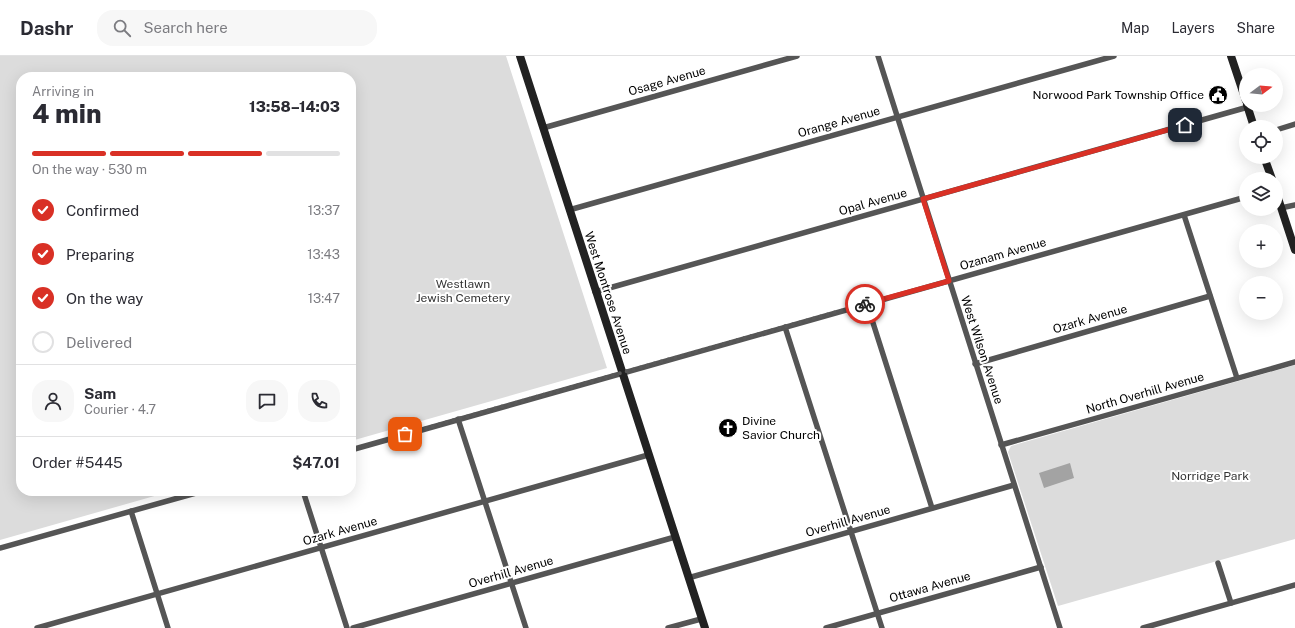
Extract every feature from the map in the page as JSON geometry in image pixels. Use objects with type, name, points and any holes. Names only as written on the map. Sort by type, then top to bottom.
[{"type":"street","name":"West Montrose Avenue","points":[[520,56],[621,374],[704,628]]},
{"type":"street","name":"Osage Avenue","points":[[543,128],[797,56]]},
{"type":"street","name":"West Wilson Avenue","points":[[878,56],[1060,628]]},
{"type":"street","name":"Orange Avenue","points":[[570,210],[1114,56]]},
{"type":"street","points":[[1231,56],[1239,80]]},
{"type":"street","name":"Opal Avenue","points":[[595,292],[923,199],[1239,106]]},
{"type":"street","points":[[1283,128],[1295,124]]},
{"type":"street","name":"Ozanam Avenue","points":[[356,449],[1239,199]]},
{"type":"street","points":[[1283,208],[1295,205]]},
{"type":"street","points":[[1283,214],[1295,250]]},
{"type":"street","points":[[1184,215],[1237,378]]},
{"type":"street","name":"Ozark Avenue","points":[[975,364],[1210,296]]},
{"type":"street","points":[[867,304],[932,508]]},
{"type":"street","points":[[785,328],[882,628]]},
{"type":"street","name":"North Overhill Avenue","points":[[1001,445],[1295,362]]},
{"type":"street","points":[[458,420],[526,628]]},
{"type":"street","name":"Ozark Avenue","points":[[37,628],[648,455]]},
{"type":"street","name":"Overhill Avenue","points":[[688,578],[1014,485]]},
{"type":"street","points":[[0,548],[185,496]]},
{"type":"street","points":[[305,496],[347,628]]},
{"type":"street","points":[[131,511],[168,628]]},
{"type":"street","name":"Overhill Avenue","points":[[353,628],[675,537]]},
{"type":"street","points":[[1218,563],[1231,603]]},
{"type":"street","name":"Ottawa Avenue","points":[[826,628],[1041,567]]},
{"type":"street","points":[[1143,628],[1295,585]]},
{"type":"street","points":[[668,628],[701,619]]},
{"type":"green space","name":"Westlawn Jewish Cemetery","points":[[0,56],[506,56],[607,368],[356,440],[356,72],[16,72],[16,496],[154,496],[0,540]]},
{"type":"green space","name":"Norridge Park","points":[[1295,365],[1295,539],[1058,606],[1008,452],[1011,446]]},
{"type":"shaded area","points":[[1070,463],[1074,478],[1044,488],[1039,473]]},
{"type":"way so far","points":[[405,434],[785,328],[865,304]]},
{"type":"place","name":"Norwood Park Township Office","points":[[1218,95]]},
{"type":"place","name":"Divine Savior Church","points":[[728,428]]},
{"type":"route","points":[[865,304],[949,281],[923,199],[1185,125]]}]
